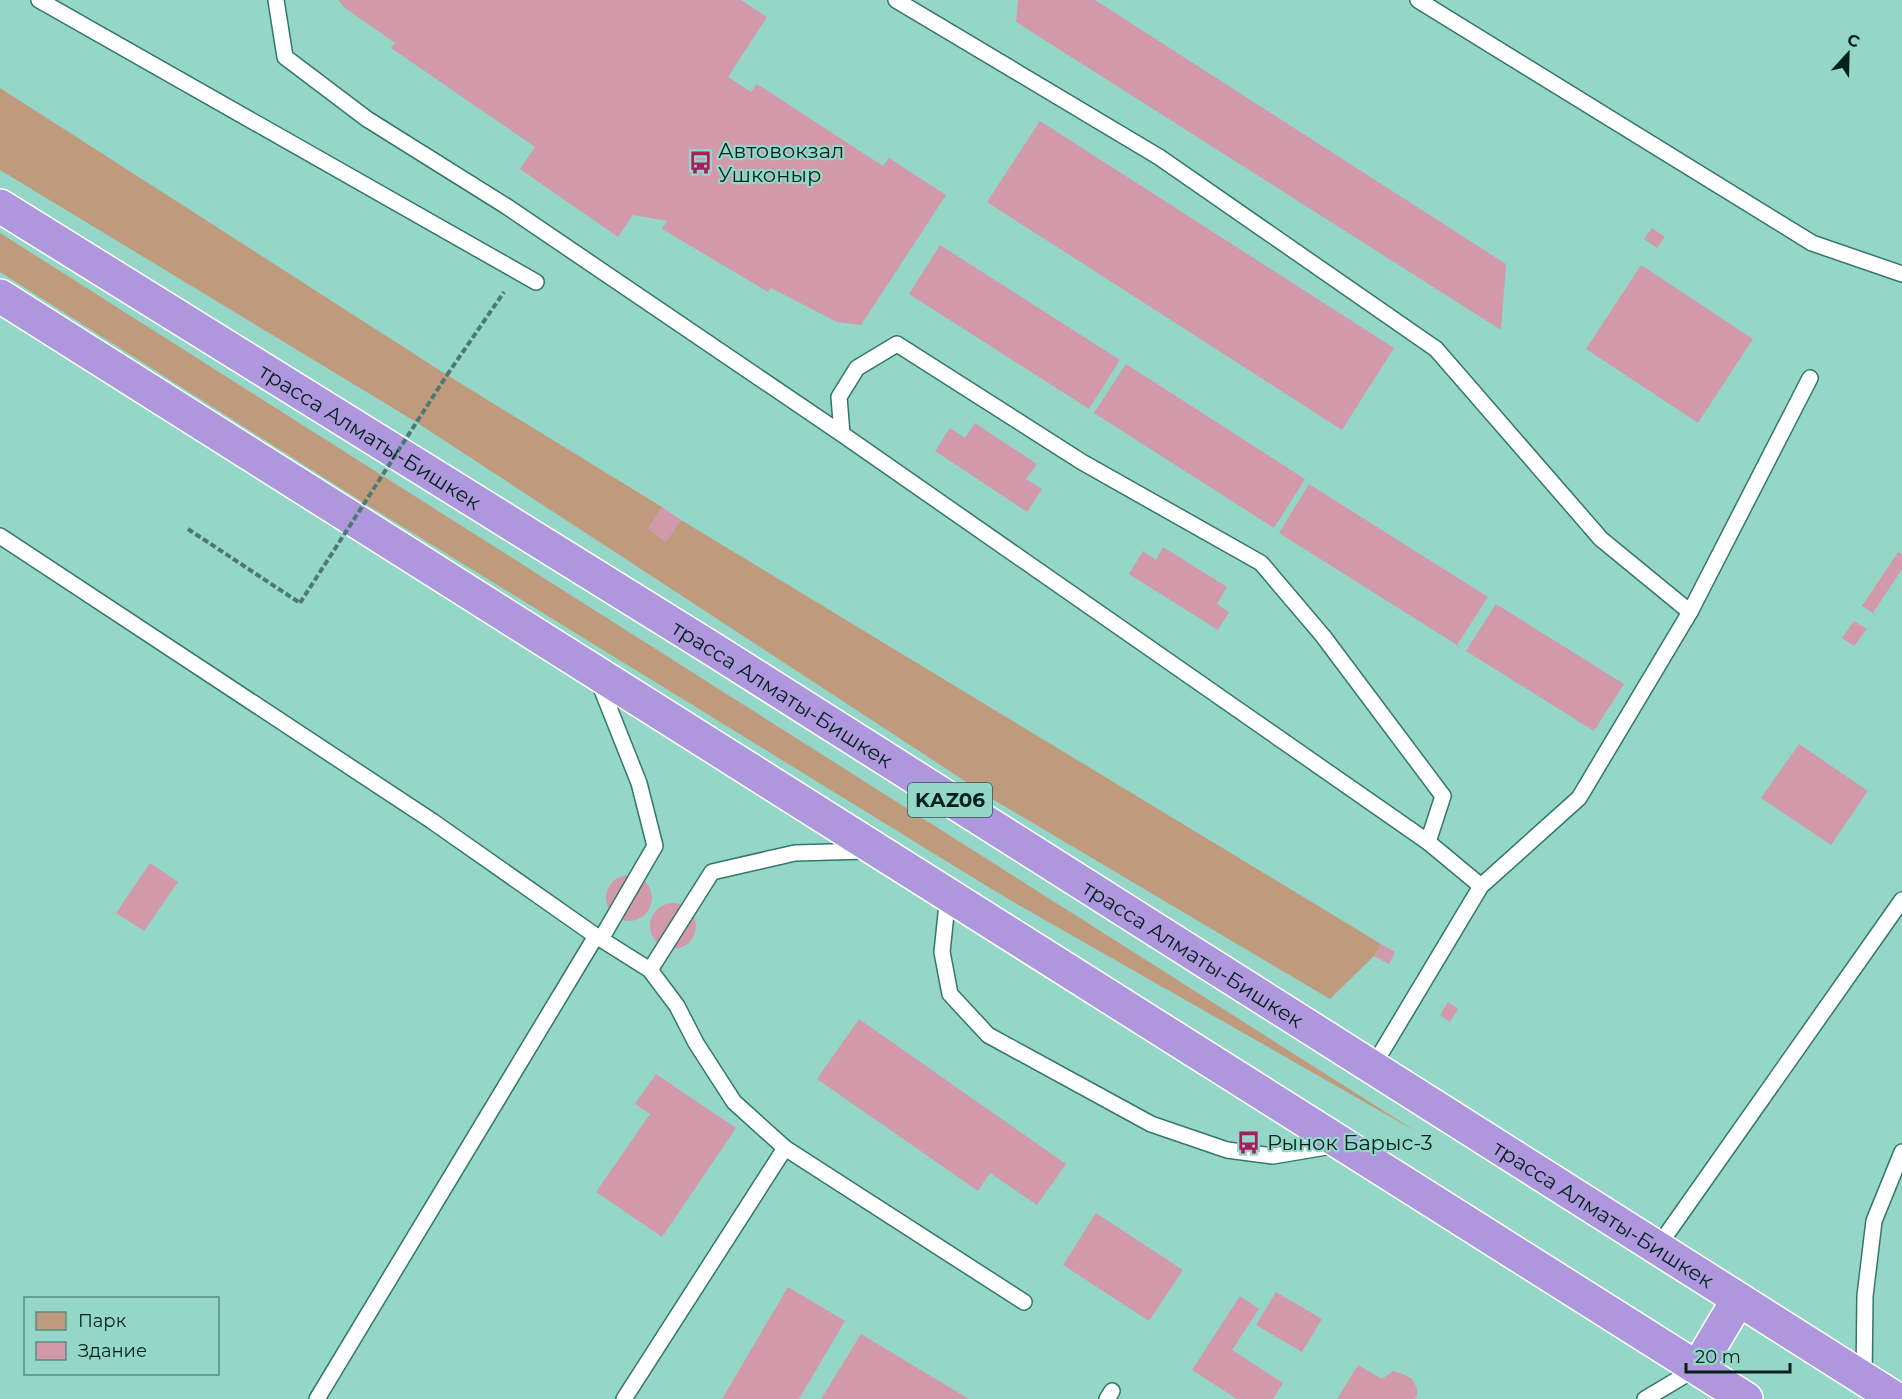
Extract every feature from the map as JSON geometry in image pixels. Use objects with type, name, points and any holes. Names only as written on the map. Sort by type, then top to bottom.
[{"type":"highway","name":"трасса Алматы-Бишкек","points":[[0,206],[711,648],[1896,1399]]},
{"type":"highway","points":[[0,296],[1746,1399]]},
{"type":"highway","points":[[1698,1367],[1738,1300]]},
{"type":"lane","points":[[39,0],[536,282]]},
{"type":"lane","points":[[276,0],[285,57],[367,119],[506,206],[842,434],[1428,842],[1481,886]]},
{"type":"lane","points":[[897,0],[1159,157],[1436,349],[1601,539],[1690,612]]},
{"type":"lane","points":[[1418,0],[1812,243],[1902,274]]},
{"type":"lane","points":[[842,434],[839,398],[857,368],[897,344],[1082,462],[1261,563],[1323,636],[1443,795],[1428,842]]},
{"type":"lane","points":[[1372,1068],[1481,886],[1579,798],[1690,612],[1810,378]]},
{"type":"lane","points":[[0,536],[432,821],[650,970],[676,1006],[696,1043],[734,1102],[785,1148],[1024,1302]]},
{"type":"lane","points":[[317,1399],[655,846],[639,783],[596,674]]},
{"type":"lane","points":[[650,970],[712,872],[795,854],[878,851]]},
{"type":"lane","points":[[948,895],[942,952],[950,994],[988,1035],[1151,1124],[1227,1150],[1273,1156],[1342,1144]]},
{"type":"lane","points":[[1658,1248],[1902,901]]},
{"type":"lane","points":[[624,1399],[785,1148]]},
{"type":"lane","points":[[1864,1379],[1865,1296],[1874,1221],[1902,1152]]},
{"type":"lane","points":[[1645,1399],[1698,1367]]},
{"type":"path","points":[[188,530],[300,603],[447,375],[518,272]]},
{"type":"green space","points":[[0,88],[447,375],[662,507],[648,529],[666,541],[681,520],[1381,944],[1374,956],[1330,999],[994,800],[416,422],[0,170]]},
{"type":"green space","points":[[0,233],[1417,1132],[1003,896],[364,503],[0,272]]},
{"type":"building","name":"Автовокзал Ушконыр","points":[[338,0],[741,0],[767,17],[728,77],[751,92],[757,84],[883,166],[889,158],[946,195],[861,325],[837,322],[771,288],[768,292],[662,229],[667,221],[633,215],[618,237],[520,169],[535,147],[391,48],[395,43],[345,8]]},
{"type":"building","points":[[1018,0],[1095,0],[1506,264],[1501,330],[1016,22]]},
{"type":"building","points":[[1040,121],[1394,348],[1342,430],[987,202]]},
{"type":"building","points":[[1652,228],[1665,237],[1657,248],[1644,239]]},
{"type":"building","points":[[940,245],[1120,360],[1089,409],[909,294]]},
{"type":"building","points":[[1641,265],[1753,339],[1698,423],[1586,349]]},
{"type":"building","points":[[1126,364],[1305,479],[1274,528],[1094,413]]},
{"type":"building","points":[[975,423],[1037,464],[1026,479],[1042,489],[1027,512],[935,451],[950,428],[965,438]]},
{"type":"building","points":[[1309,484],[1488,597],[1457,645],[1279,533]]},
{"type":"building","points":[[662,507],[681,520],[666,542],[648,529]]},
{"type":"building","points":[[1163,547],[1227,587],[1217,604],[1229,612],[1218,630],[1129,574],[1143,551],[1156,560]]},
{"type":"building","points":[[1898,552],[1902,554],[1902,569],[1873,613],[1862,606]]},
{"type":"building","points":[[1496,604],[1624,684],[1594,731],[1466,651]]},
{"type":"building","points":[[1854,621],[1867,629],[1854,646],[1842,638]]},
{"type":"building","points":[[1799,744],[1868,791],[1831,845],[1761,798]]},
{"type":"building","points":[[150,863],[178,882],[144,931],[116,913]]},
{"type":"building","points":[[629,875],[645,882],[652,898],[645,914],[629,921],[613,914],[606,898],[613,882]]},
{"type":"building","points":[[673,903],[689,910],[696,926],[689,942],[673,949],[657,942],[650,926],[657,910]]},
{"type":"building","points":[[1381,944],[1395,952],[1389,964],[1374,956]]},
{"type":"building","points":[[1448,1002],[1458,1009],[1450,1022],[1440,1015]]},
{"type":"building","points":[[859,1019],[1066,1164],[1037,1205],[990,1173],[978,1191],[817,1079]]},
{"type":"building","points":[[656,1074],[736,1128],[662,1237],[596,1192],[650,1114],[635,1104]]},
{"type":"building","points":[[1096,1213],[1183,1270],[1149,1321],[1063,1265]]},
{"type":"building","points":[[788,1287],[845,1321],[799,1399],[722,1399]]},
{"type":"building","points":[[1276,1292],[1322,1319],[1302,1352],[1256,1325]]},
{"type":"building","points":[[1240,1296],[1259,1309],[1232,1350],[1283,1383],[1273,1399],[1237,1399],[1192,1370]]},
{"type":"building","points":[[861,1334],[969,1399],[821,1399]]},
{"type":"building","points":[[1358,1365],[1382,1379],[1393,1371],[1403,1374],[1412,1379],[1417,1388],[1417,1396],[1415,1399],[1337,1399]]},
{"type":"place","name":"Автовокзал Ушконыр","points":[[700,162]]},
{"type":"place","name":"Рынок Барыс-3","points":[[1249,1142]]}]
